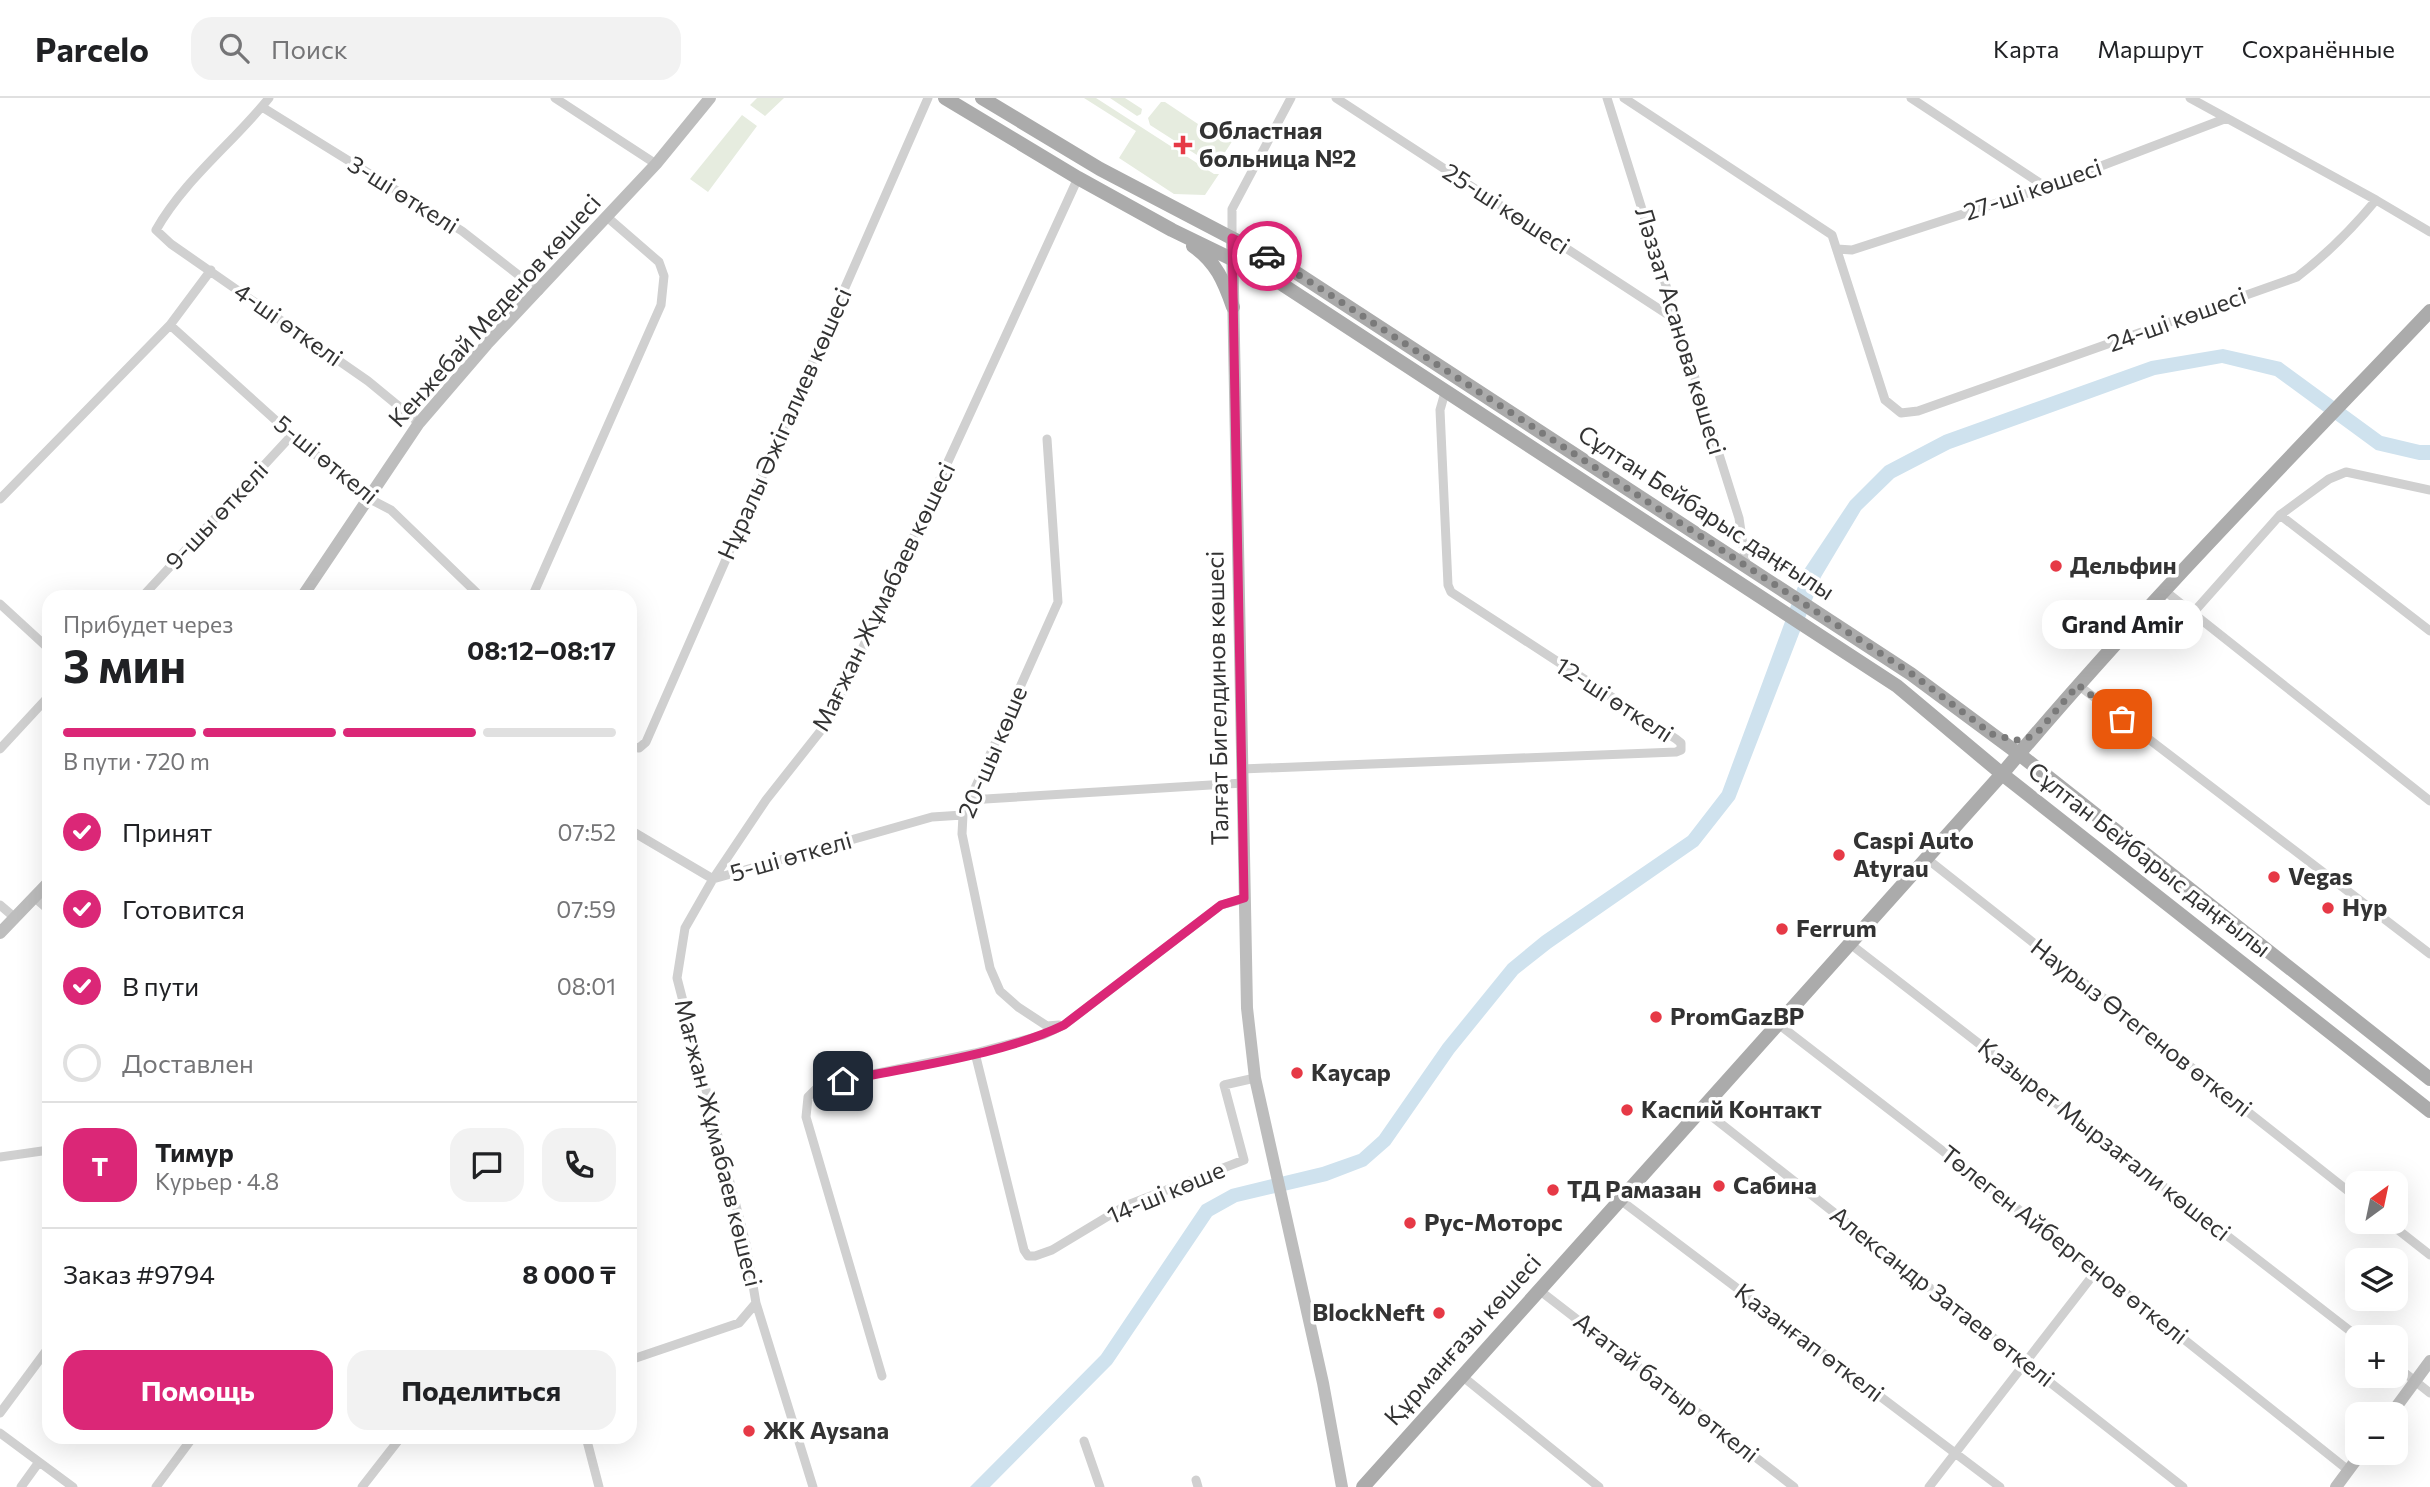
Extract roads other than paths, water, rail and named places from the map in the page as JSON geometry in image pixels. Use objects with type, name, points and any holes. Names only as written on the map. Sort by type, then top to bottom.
[{"type":"main road","name":"Сұлтан Бейбарыс даңғылы","points":[[945,98],[1078,178],[1172,230],[1277,281],[1898,686],[2002,774],[2430,1111]]},
{"type":"main road","name":"Сұлтан Бейбарыс даңғылы","points":[[982,98],[1100,169],[1289,268],[1912,674],[2019,754],[2430,1079]]},
{"type":"main road","points":[[1172,230],[1216,266],[1233,307]]},
{"type":"main road","points":[[2019,754],[2165,591],[2430,311]]},
{"type":"main road","points":[[1992,734],[2024,740],[2037,733]]},
{"type":"main road","points":[[2036,768],[2031,752],[2037,733]]},
{"type":"main road","points":[[1973,749],[1985,775],[1981,797]]},
{"type":"main road","name":"Құрманғазы көшесі","points":[[1363,1487],[2019,754]]},
{"type":"main road","points":[[1981,797],[2001,786],[2025,792]]},
{"type":"street","points":[[262,107],[270,98]]},
{"type":"street","points":[[555,98],[656,164]]},
{"type":"street","name":"Кенжебай Меденов көшесі","points":[[307,590],[418,422],[487,344],[656,164],[710,98]]},
{"type":"street","name":"Нұралы Әжiгалиев көшесi","points":[[637,746],[646,742],[928,98]]},
{"type":"street","points":[[1232,238],[1232,209],[1292,98]]},
{"type":"street","name":"25-ші көшесі","points":[[1336,98],[1676,320]]},
{"type":"street","name":"Ләззат Асанова көшесі","points":[[1607,98],[1739,518],[1746,565]]},
{"type":"street","points":[[1624,98],[1832,235],[1837,249]]},
{"type":"street","points":[[1911,98],[2046,187]]},
{"type":"street","points":[[2192,99],[2430,232]]},
{"type":"street","name":"4-ші өткелі","points":[[262,107],[191,182],[156,229],[172,244],[368,380],[418,422]]},
{"type":"street","name":"3-ші өткелі","points":[[262,107],[462,231],[538,291]]},
{"type":"street","name":"27-ші көшесі","points":[[1837,249],[1852,250],[2046,187],[2227,118]]},
{"type":"street","name":"Мағжан Жұмабаев көшесі","points":[[813,1487],[756,1303],[746,1244],[677,978],[685,928],[713,879],[766,800],[830,719],[1078,178]]},
{"type":"street","name":"24-ші көшесі","points":[[1837,249],[1885,400],[1901,413],[1918,411],[2297,277],[2347,235],[2376,200]]},
{"type":"street","points":[[535,590],[661,305],[664,276],[659,262],[607,217]]},
{"type":"street","name":"Талғат Бигелдинов көшесі","points":[[1232,238],[1247,1008],[1255,1078],[1323,1383],[1342,1487]]},
{"type":"street","points":[[0,499],[170,325],[211,270]]},
{"type":"street","name":"5-ші өткелі","points":[[170,325],[292,435],[368,498],[391,510],[474,590]]},
{"type":"street","name":"12-ші өткелі","points":[[1243,776],[1681,750],[1681,743],[1676,739],[1451,592],[1448,585],[1440,410],[1446,389]]},
{"type":"street","name":"9-шы өткелі","points":[[148,590],[292,435]]},
{"type":"street","name":"20-шы көше","points":[[1047,439],[1059,602],[962,815],[962,834],[990,968],[1000,991],[1047,1026],[1064,1025]]},
{"type":"street","points":[[2192,614],[2280,515],[2329,479],[2346,472],[2430,490]]},
{"type":"street","points":[[2280,515],[2430,631]]},
{"type":"street","points":[[2165,591],[2430,801]]},
{"type":"street","points":[[0,604],[42,643]]},
{"type":"street","points":[[2078,685],[2430,954]]},
{"type":"street","points":[[0,749],[42,704]]},
{"type":"street","points":[[969,800],[1243,776]]},
{"type":"street","name":"5-ші өткелі","points":[[637,834],[713,879],[932,817],[962,815]]},
{"type":"street","name":"Наурыз Өтегенов өткелі","points":[[1926,858],[2345,1189]]},
{"type":"street","points":[[0,933],[42,889]]},
{"type":"street","points":[[34,897],[42,904]]},
{"type":"street","points":[[882,1376],[806,1116],[808,1097],[820,1086],[975,1053],[1043,1035],[1064,1025],[1221,905],[1244,898]]},
{"type":"street","points":[[0,905],[14,917]]},
{"type":"street","name":"Қазырет Мырзағали көшесі","points":[[1849,943],[2345,1327]]},
{"type":"street","name":"Төлеген Айбергенов өткелі","points":[[1777,1023],[2097,1270],[2348,1471]]},
{"type":"street","name":"14-ші көше","points":[[975,1053],[1024,1250],[1028,1255],[1035,1256],[1052,1250],[1125,1206],[1244,1160],[1224,1085],[1255,1078]]},
{"type":"street","name":"Александр Затаев өткелі","points":[[1701,1108],[2183,1487]]},
{"type":"street","points":[[0,1157],[42,1151]]},
{"type":"street","name":"Қазанғап өткелі","points":[[1619,1199],[2000,1487]]},
{"type":"street","points":[[2403,1234],[2430,1255]]},
{"type":"street","points":[[1929,1487],[2097,1270]]},
{"type":"street","name":"Ағатай батыр өткелі","points":[[1538,1290],[1794,1487]]},
{"type":"street","points":[[637,1358],[739,1324],[756,1303]]},
{"type":"street","points":[[0,1412],[42,1356]]},
{"type":"street","points":[[2400,1402],[2430,1361]]},
{"type":"street","points":[[2408,1375],[2430,1393]]},
{"type":"street","points":[[1462,1376],[1599,1487]]},
{"type":"street","points":[[0,1433],[73,1487]]},
{"type":"street","points":[[1084,1441],[1100,1487]]},
{"type":"street","points":[[156,1487],[188,1444]]},
{"type":"street","points":[[362,1487],[396,1444]]},
{"type":"street","points":[[588,1444],[599,1487]]},
{"type":"street","points":[[20,1487],[39,1462]]},
{"type":"street","points":[[2336,1487],[2352,1465]]},
{"type":"water","points":[[2223,349],[2281,362],[2382,436],[2430,445],[2430,460],[2376,450],[2275,376],[2222,363],[2155,375],[1950,449],[1894,478],[1861,510],[1821,577],[1735,799],[1698,846],[1518,974],[1454,1053],[1390,1145],[1366,1166],[1327,1181],[1237,1202],[1212,1216],[1112,1364],[990,1487],[970,1487],[1101,1355],[1202,1205],[1231,1189],[1322,1167],[1359,1154],[1379,1136],[1443,1044],[1508,964],[1542,936],[1688,836],[1722,792],[1804,570],[1850,501],[1885,466],[1944,435],[2151,361]]},
{"type":"place","name":"Областная больница №2","points":[[1183,145]]},
{"type":"place","name":"Дельфин","points":[[2056,566]]},
{"type":"place","name":"Grand Amir","points":[[2122,719]]},
{"type":"place","name":"Caspi Auto Atyrau","points":[[1839,855]]},
{"type":"place","name":"Vegas","points":[[2274,877]]},
{"type":"place","name":"Нур","points":[[2328,908]]},
{"type":"place","name":"Ferrum","points":[[1782,929]]},
{"type":"place","name":"PromGazBP","points":[[1656,1017]]},
{"type":"place","name":"Каусар","points":[[1297,1073]]},
{"type":"place","name":"Каспий Контакт","points":[[1627,1110]]},
{"type":"place","name":"Сабина","points":[[1719,1186]]},
{"type":"place","name":"ТД Рамазан","points":[[1553,1190]]},
{"type":"place","name":"Рус-Моторс","points":[[1410,1223]]},
{"type":"place","name":"BlockNeft","points":[[1439,1313]]},
{"type":"place","name":"ЖК Aysana","points":[[749,1431]]}]
